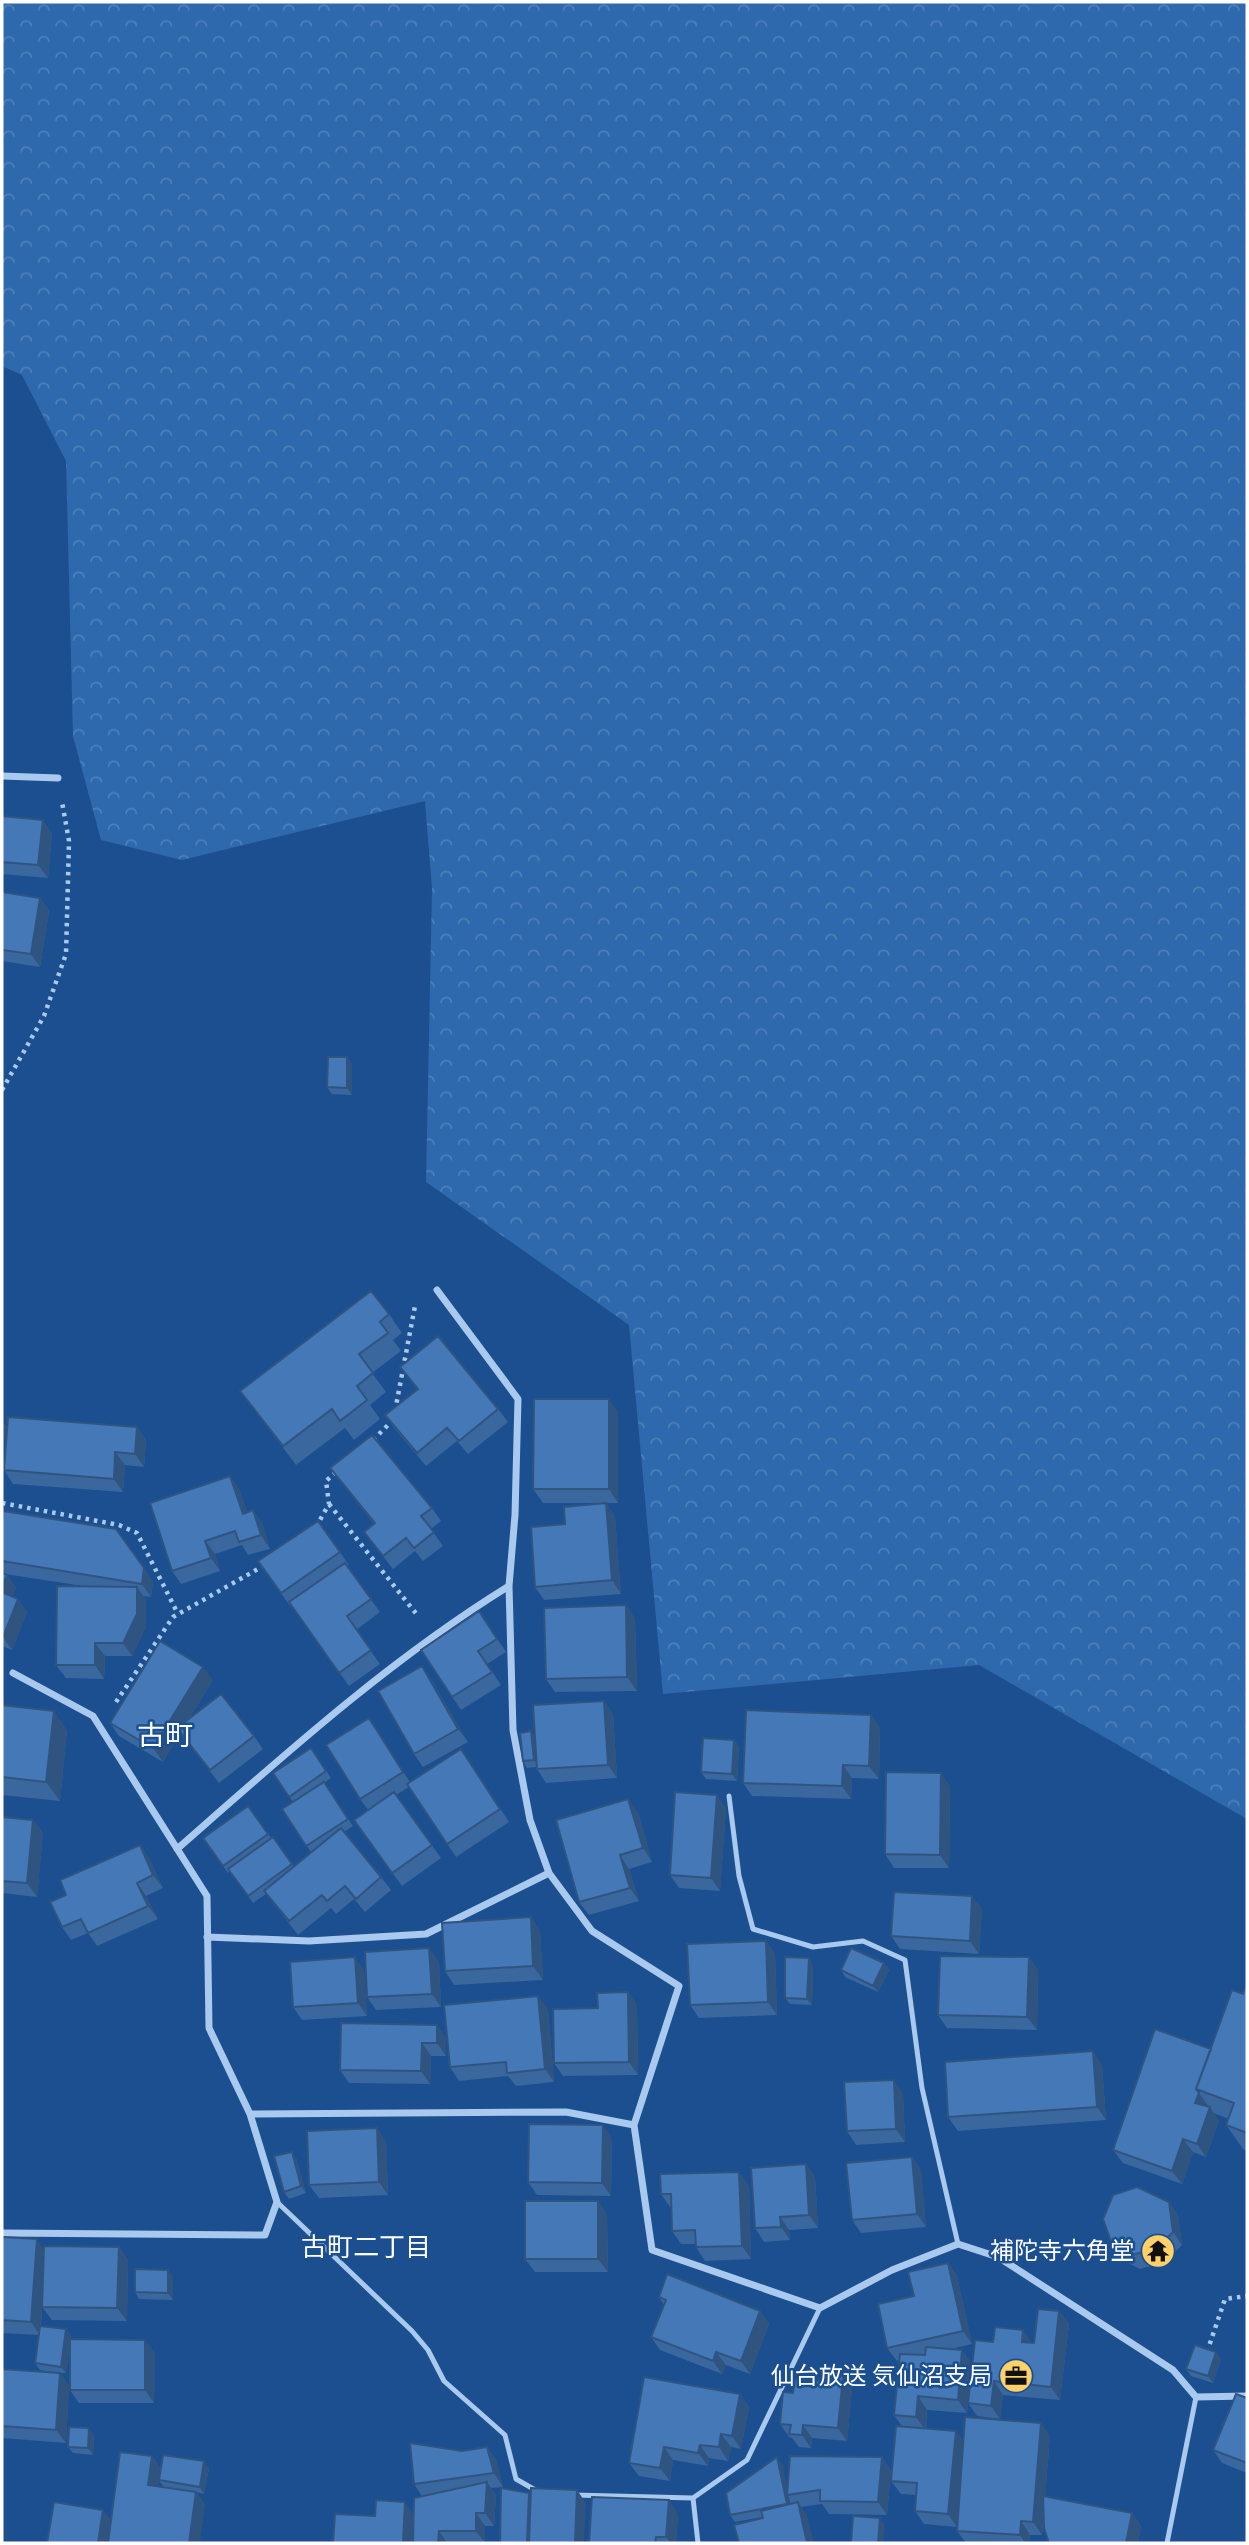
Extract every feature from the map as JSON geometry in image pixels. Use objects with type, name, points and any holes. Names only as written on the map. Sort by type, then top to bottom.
[{"type":"street","points":[[2,776],[58,778]]},
{"type":"street","points":[[437,1290],[518,1399],[515,1515],[509,1587],[513,1730],[530,1820],[549,1873],[592,1931],[679,1986],[635,2125],[652,2250],[820,2308],[892,2270],[958,2244],[998,2257],[1173,2370],[1196,2397],[1247,2396]]},
{"type":"street","points":[[177,1849],[279,1759],[433,1635],[509,1587]]},
{"type":"street","points":[[2,2233],[265,2235],[277,2202],[250,2114],[209,2028],[207,1896],[93,1716],[13,1672]]},
{"type":"street","points":[[207,1937],[309,1941],[426,1934],[549,1873]]},
{"type":"street","points":[[250,2114],[566,2112],[635,2125]]},
{"type":"lane","points":[[729,1796],[739,1877],[753,1929],[813,1947],[863,1941],[905,1960],[922,2088],[958,2244]]},
{"type":"lane","points":[[277,2202],[412,2331],[428,2350],[444,2381],[505,2435],[516,2479],[530,2489],[548,2495]]},
{"type":"lane","points":[[561,2495],[693,2498],[747,2460],[820,2308]]},
{"type":"lane","points":[[1167,2543],[1196,2397]]},
{"type":"lane","points":[[693,2498],[698,2543]]},
{"type":"path","points":[[2,1090],[44,1016],[66,954],[69,841],[58,778]]},
{"type":"path","points":[[365,1446],[393,1423],[417,1298],[437,1290]]},
{"type":"path","points":[[340,1468],[326,1481],[329,1504],[433,1635]]},
{"type":"path","points":[[2,1503],[119,1525],[137,1533],[178,1614]]},
{"type":"path","points":[[309,1535],[322,1520],[329,1504]]},
{"type":"path","points":[[100,1726],[173,1617],[268,1562]]},
{"type":"path","points":[[1196,2397],[1205,2358],[1225,2300],[1247,2296]]},
{"type":"green space","points":[[2,2],[1247,2],[1247,1819],[979,1665],[663,1694],[629,1325],[426,1182],[432,889],[425,801],[182,860],[101,840],[73,736],[66,461],[22,375],[2,366]]},
{"type":"building","points":[[2,816],[43,820],[38,865],[2,862]]},
{"type":"building","points":[[2,892],[40,898],[31,954],[2,950]]},
{"type":"building","points":[[328,1057],[347,1057],[347,1088],[327,1087]]},
{"type":"building","points":[[371,1291],[389,1314],[380,1322],[388,1333],[359,1354],[373,1373],[357,1386],[367,1400],[340,1421],[332,1409],[283,1446],[240,1391]]},
{"type":"building","points":[[438,1336],[498,1409],[459,1441],[447,1428],[417,1453],[385,1415],[418,1389],[400,1367]]},
{"type":"building","points":[[534,1399],[609,1399],[609,1489],[533,1489]]},
{"type":"building","points":[[8,1417],[137,1427],[135,1454],[115,1452],[114,1479],[4,1470]]},
{"type":"building","points":[[372,1435],[432,1508],[421,1516],[434,1532],[414,1548],[406,1538],[383,1556],[364,1532],[375,1523],[330,1468]]},
{"type":"building","points":[[230,1476],[243,1514],[253,1510],[261,1535],[239,1542],[235,1531],[205,1541],[211,1558],[172,1571],[150,1503]]},
{"type":"building","points":[[606,1503],[612,1580],[535,1587],[531,1527],[565,1524],[564,1507]]},
{"type":"building","points":[[3,1511],[116,1529],[144,1568],[142,1584],[2,1561]]},
{"type":"building","points":[[318,1521],[340,1552],[281,1593],[258,1561]]},
{"type":"building","points":[[345,1563],[371,1599],[347,1616],[371,1650],[339,1673],[289,1602]]},
{"type":"building","points":[[2,1573],[7,1575],[2,1586]]},
{"type":"building","points":[[57,1586],[137,1587],[137,1614],[123,1643],[95,1643],[95,1665],[56,1665]]},
{"type":"building","points":[[2,1592],[18,1599],[3,1637],[2,1637]]},
{"type":"building","points":[[626,1605],[627,1677],[546,1679],[544,1608]]},
{"type":"building","points":[[479,1611],[497,1639],[478,1651],[492,1672],[452,1697],[421,1650]]},
{"type":"building","points":[[160,1641],[203,1667],[153,1748],[110,1723]]},
{"type":"building","points":[[422,1666],[458,1729],[414,1754],[378,1691]]},
{"type":"building","points":[[221,1694],[254,1736],[210,1770],[177,1728]]},
{"type":"building","points":[[604,1701],[608,1765],[537,1769],[533,1705]]},
{"type":"building","points":[[2,1705],[54,1711],[46,1782],[2,1777]]},
{"type":"building","points":[[746,1710],[871,1715],[869,1766],[843,1765],[842,1786],[743,1783]]},
{"type":"building","points":[[369,1718],[403,1772],[360,1799],[326,1745]]},
{"type":"building","points":[[531,1731],[534,1760],[523,1761],[520,1733]]},
{"type":"building","points":[[703,1738],[734,1740],[732,1774],[701,1772]]},
{"type":"building","points":[[311,1748],[326,1771],[289,1797],[273,1773]]},
{"type":"building","points":[[461,1749],[500,1809],[447,1844],[407,1784]]},
{"type":"building","points":[[886,1772],[941,1773],[940,1855],[885,1854]]},
{"type":"building","points":[[324,1782],[348,1819],[306,1846],[282,1809]]},
{"type":"building","points":[[394,1792],[432,1845],[392,1873],[354,1820]]},
{"type":"building","points":[[675,1792],[717,1795],[711,1878],[670,1875]]},
{"type":"building","points":[[628,1799],[643,1848],[620,1855],[630,1888],[579,1902],[556,1820]]},
{"type":"building","points":[[248,1806],[268,1834],[223,1866],[203,1838]]},
{"type":"building","points":[[2,1817],[33,1820],[27,1883],[2,1881]]},
{"type":"building","points":[[341,1828],[381,1877],[356,1899],[345,1886],[327,1901],[322,1895],[289,1921],[264,1891]]},
{"type":"building","points":[[273,1837],[292,1864],[248,1896],[228,1869]]},
{"type":"building","points":[[140,1845],[153,1875],[137,1883],[148,1906],[88,1933],[81,1919],[62,1927],[50,1902],[66,1895],[60,1880]]},
{"type":"building","points":[[894,1892],[972,1896],[970,1941],[891,1936]]},
{"type":"building","points":[[531,1917],[533,1966],[445,1971],[442,1923]]},
{"type":"building","points":[[766,1941],[768,2002],[690,2005],[687,1944]]},
{"type":"building","points":[[429,1948],[432,1994],[367,1997],[365,1952]]},
{"type":"building","points":[[851,1948],[884,1963],[873,1986],[841,1970]]},
{"type":"building","points":[[940,1956],[1029,1957],[1027,2017],[938,2015]]},
{"type":"building","points":[[355,1957],[358,2003],[293,2007],[290,1962]]},
{"type":"building","points":[[785,1957],[809,1958],[807,1999],[785,1998]]},
{"type":"building","points":[[1247,1983],[1247,2133],[1226,2125],[1234,2103],[1196,2089],[1232,1990],[1243,1994]]},
{"type":"building","points":[[628,1992],[629,2062],[554,2063],[553,2009],[598,2008],[597,1993]]},
{"type":"building","points":[[538,1996],[545,2069],[507,2073],[506,2062],[450,2067],[444,2005]]},
{"type":"building","points":[[341,2023],[437,2025],[437,2043],[422,2043],[421,2071],[340,2070]]},
{"type":"building","points":[[1155,2029],[1211,2049],[1196,2089],[1199,2093],[1195,2103],[1210,2107],[1197,2144],[1183,2139],[1172,2171],[1113,2150]]},
{"type":"building","points":[[1093,2051],[1097,2107],[948,2117],[945,2062]]},
{"type":"building","points":[[894,2080],[896,2129],[847,2131],[844,2082]]},
{"type":"building","points":[[529,2124],[603,2125],[602,2183],[528,2182]]},
{"type":"building","points":[[377,2128],[379,2182],[309,2185],[307,2131]]},
{"type":"building","points":[[292,2152],[301,2186],[284,2192],[274,2156]]},
{"type":"building","points":[[912,2157],[917,2214],[852,2220],[846,2163]]},
{"type":"building","points":[[806,2164],[809,2215],[780,2217],[781,2227],[755,2228],[751,2168]]},
{"type":"building","points":[[739,2172],[742,2246],[696,2247],[695,2230],[672,2231],[671,2194],[661,2194],[660,2174]]},
{"type":"building","points":[[1137,2187],[1169,2202],[1173,2232],[1156,2249],[1131,2255],[1113,2247],[1103,2219],[1113,2195]]},
{"type":"building","points":[[525,2201],[598,2201],[598,2259],[525,2259]]},
{"type":"building","points":[[2,2237],[37,2239],[31,2322],[2,2320]]},
{"type":"building","points":[[44,2246],[119,2247],[117,2308],[42,2307]]},
{"type":"building","points":[[948,2263],[963,2331],[887,2348],[878,2304],[914,2296],[908,2272]]},
{"type":"building","points":[[135,2269],[168,2270],[168,2293],[135,2292]]},
{"type":"building","points":[[667,2274],[760,2311],[741,2361],[716,2352],[713,2361],[651,2337],[666,2300],[659,2297]]},
{"type":"building","points":[[1038,2309],[1059,2311],[1051,2387],[994,2381],[991,2406],[968,2403],[975,2340],[993,2342],[995,2327],[1023,2330],[1022,2342],[1034,2343]]},
{"type":"building","points":[[40,2326],[66,2329],[61,2367],[35,2363]]},
{"type":"building","points":[[70,2339],[145,2340],[145,2390],[70,2390]]},
{"type":"building","points":[[1195,2345],[1216,2352],[1208,2376],[1186,2369]]},
{"type":"building","points":[[926,2347],[962,2350],[958,2400],[918,2396],[916,2417],[894,2415],[900,2354],[925,2355]]},
{"type":"building","points":[[844,2366],[838,2428],[803,2425],[802,2435],[789,2434],[791,2425],[780,2424],[783,2392],[793,2393],[795,2379],[824,2381],[825,2369]]},
{"type":"building","points":[[2,2369],[60,2373],[56,2430],[2,2426]]},
{"type":"building","points":[[644,2377],[740,2394],[732,2436],[721,2434],[719,2447],[700,2445],[698,2453],[664,2447],[660,2468],[629,2463]]},
{"type":"building","points":[[1236,2394],[1247,2398],[1247,2463],[1213,2450]]},
{"type":"building","points":[[965,2417],[1041,2423],[1033,2522],[1021,2521],[1020,2535],[957,2531]]},
{"type":"building","points":[[896,2426],[956,2431],[948,2514],[915,2511],[917,2483],[891,2481]]},
{"type":"building","points":[[69,2427],[89,2428],[88,2448],[68,2447]]},
{"type":"building","points":[[410,2443],[462,2451],[487,2447],[494,2473],[414,2484]]},
{"type":"building","points":[[120,2452],[152,2456],[148,2485],[196,2492],[189,2543],[108,2543]]},
{"type":"building","points":[[163,2455],[204,2461],[200,2487],[159,2480]]},
{"type":"building","points":[[790,2456],[882,2457],[878,2502],[820,2501],[820,2490],[787,2495]]},
{"type":"building","points":[[777,2457],[787,2504],[730,2515],[726,2493]]},
{"type":"building","points":[[487,2482],[485,2513],[476,2513],[476,2531],[439,2531],[438,2543],[413,2543],[414,2498]]},
{"type":"building","points":[[501,2488],[529,2493],[527,2543],[500,2543]]},
{"type":"building","points":[[531,2488],[577,2490],[575,2543],[529,2543]]},
{"type":"building","points":[[1043,2496],[1132,2513],[1126,2543],[1049,2543],[1044,2528]]},
{"type":"building","points":[[592,2497],[669,2500],[666,2537],[656,2537],[655,2543],[589,2543]]},
{"type":"building","points":[[376,2500],[405,2502],[403,2543],[333,2543],[335,2514],[375,2516]]},
{"type":"building","points":[[54,2502],[103,2510],[98,2543],[47,2543]]},
{"type":"building","points":[[798,2502],[807,2543],[739,2543],[734,2525],[763,2518],[761,2511]]},
{"type":"building","points":[[853,2516],[880,2518],[878,2543],[851,2543]]},
{"type":"place","name":"補陀寺六角堂","points":[[1158,2251]]},
{"type":"place","name":"仙台放送 気仙沼支局","points":[[1016,2376]]},
{"type":"district","name":"古町","points":[[165,1735]]},
{"type":"district","name":"古町二丁目","points":[[366,2247]]}]
